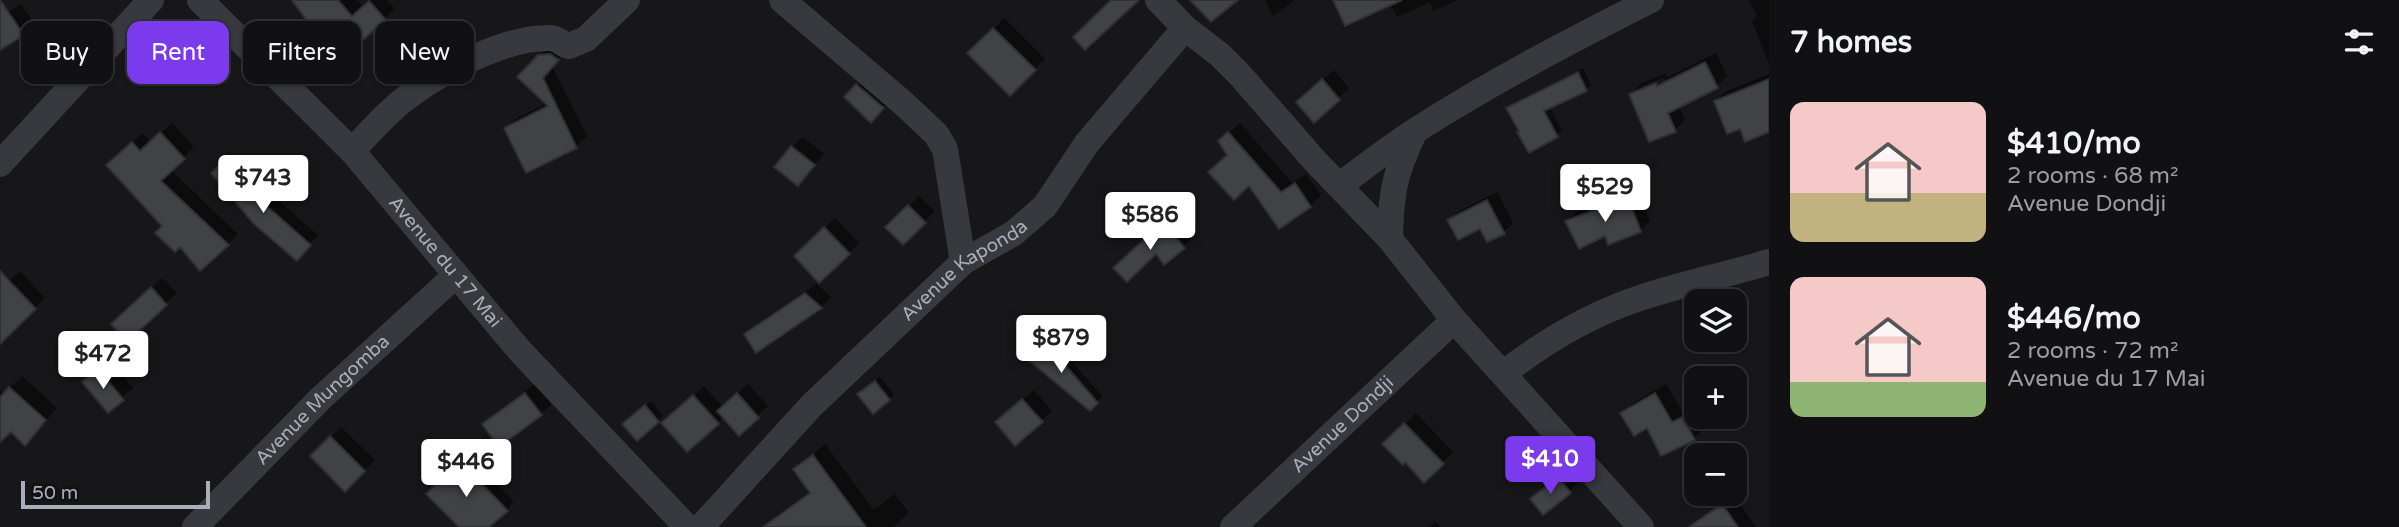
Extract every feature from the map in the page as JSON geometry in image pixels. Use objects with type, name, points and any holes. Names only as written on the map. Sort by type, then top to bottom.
[{"type":"street","points":[[0,164],[151,0]]},
{"type":"street","name":"Avenue du 17 Mai","points":[[200,0],[352,151],[520,351],[687,527]]},
{"type":"street","points":[[352,151],[406,98],[442,75],[501,47],[522,41],[551,38],[569,46],[586,39],[627,0]]},
{"type":"street","points":[[782,0],[861,65],[936,134],[945,149],[963,262]]},
{"type":"street","points":[[1158,0],[1240,75],[1315,161],[1390,239],[1454,320],[1641,527]]},
{"type":"street","points":[[1340,185],[1415,131],[1555,50],[1651,0]]},
{"type":"street","name":"Avenue Kaponda","points":[[701,527],[811,406],[963,262],[1014,233],[1045,206],[1087,143],[1185,27]]},
{"type":"street","points":[[1390,239],[1392,189],[1415,131]]},
{"type":"street","points":[[1504,373],[1532,351],[1617,307],[1640,298],[1769,262]]},
{"type":"street","name":"Avenue Mungomba","points":[[195,527],[321,398],[455,276]]},
{"type":"street","name":"Avenue Dondji","points":[[1233,527],[1454,320]]},
{"type":"building","points":[[0,0],[21,31],[21,37],[0,50]]},
{"type":"building","points":[[292,0],[338,0],[352,16],[369,1],[386,20],[375,21],[375,29],[361,41],[361,21],[307,21]]},
{"type":"building","points":[[1111,0],[1139,0],[1085,50],[1073,37]]},
{"type":"building","points":[[1190,0],[1238,0],[1211,22]]},
{"type":"building","points":[[1333,0],[1402,0],[1345,26]]},
{"type":"building","points":[[993,28],[1036,70],[1010,96],[967,53]]},
{"type":"building","points":[[550,54],[559,60],[543,78],[577,148],[526,173],[504,128],[548,106],[517,77],[538,55]]},
{"type":"building","points":[[1705,62],[1718,88],[1668,113],[1676,132],[1649,142],[1629,94],[1656,83],[1657,86]]},
{"type":"building","points":[[1578,72],[1587,91],[1544,111],[1558,137],[1529,153],[1506,108]]},
{"type":"building","points":[[1322,79],[1340,100],[1314,123],[1296,102]]},
{"type":"building","points":[[1769,79],[1769,132],[1745,142],[1740,129],[1727,134],[1714,101]]},
{"type":"building","points":[[856,84],[884,108],[871,123],[844,97]]},
{"type":"building","points":[[160,132],[185,159],[161,181],[229,245],[200,271],[180,247],[175,252],[155,233],[162,226],[106,165],[132,142],[140,151]]},
{"type":"building","points":[[1228,132],[1281,192],[1295,183],[1311,207],[1279,229],[1249,186],[1234,200],[1208,172],[1227,155],[1218,141]]},
{"type":"building","points":[[791,146],[815,165],[798,186],[774,167]]},
{"type":"building","points":[[220,165],[311,245],[297,261],[254,224],[211,173]]},
{"type":"building","points":[[1628,197],[1641,232],[1608,245],[1605,236],[1579,249],[1565,221]]},
{"type":"building","points":[[1487,200],[1505,234],[1487,242],[1480,229],[1458,240],[1447,220]]},
{"type":"building","points":[[908,205],[926,223],[903,245],[885,227]]},
{"type":"building","points":[[1163,222],[1185,248],[1164,265],[1156,254],[1127,282],[1113,268]]},
{"type":"building","points":[[824,227],[850,254],[819,283],[794,256]]},
{"type":"building","points":[[0,271],[36,309],[0,344]]},
{"type":"building","points":[[151,287],[167,305],[127,342],[111,324]]},
{"type":"building","points":[[805,293],[822,308],[756,353],[744,334]]},
{"type":"building","points":[[1045,342],[1098,403],[1090,411],[1026,358]]},
{"type":"building","points":[[98,369],[124,400],[108,413],[82,382]]},
{"type":"building","points":[[875,381],[890,400],[873,414],[857,394]]},
{"type":"building","points":[[9,387],[46,420],[25,446],[11,432],[0,442],[0,397]]},
{"type":"building","points":[[525,393],[542,415],[499,447],[482,424]]},
{"type":"building","points":[[737,393],[759,418],[739,436],[717,411]]},
{"type":"building","points":[[1655,393],[1672,422],[1683,417],[1684,429],[1689,429],[1695,440],[1661,456],[1647,428],[1634,436],[1620,413]]},
{"type":"building","points":[[693,395],[719,424],[687,452],[661,423]]},
{"type":"building","points":[[1022,399],[1043,422],[1015,446],[995,422]]},
{"type":"building","points":[[645,405],[659,422],[637,441],[622,424]]},
{"type":"building","points":[[1404,423],[1444,464],[1424,483],[1405,462],[1403,465],[1382,444]]},
{"type":"building","points":[[330,436],[365,471],[345,492],[310,456]]},
{"type":"building","points":[[813,455],[866,527],[763,527],[810,493],[793,469]]},
{"type":"building","points":[[459,460],[508,511],[489,527],[459,527],[426,494]]},
{"type":"building","points":[[1558,477],[1571,493],[1543,515],[1530,499]]},
{"type":"building","points":[[1719,506],[1723,506],[1738,527],[1689,527]]}]
